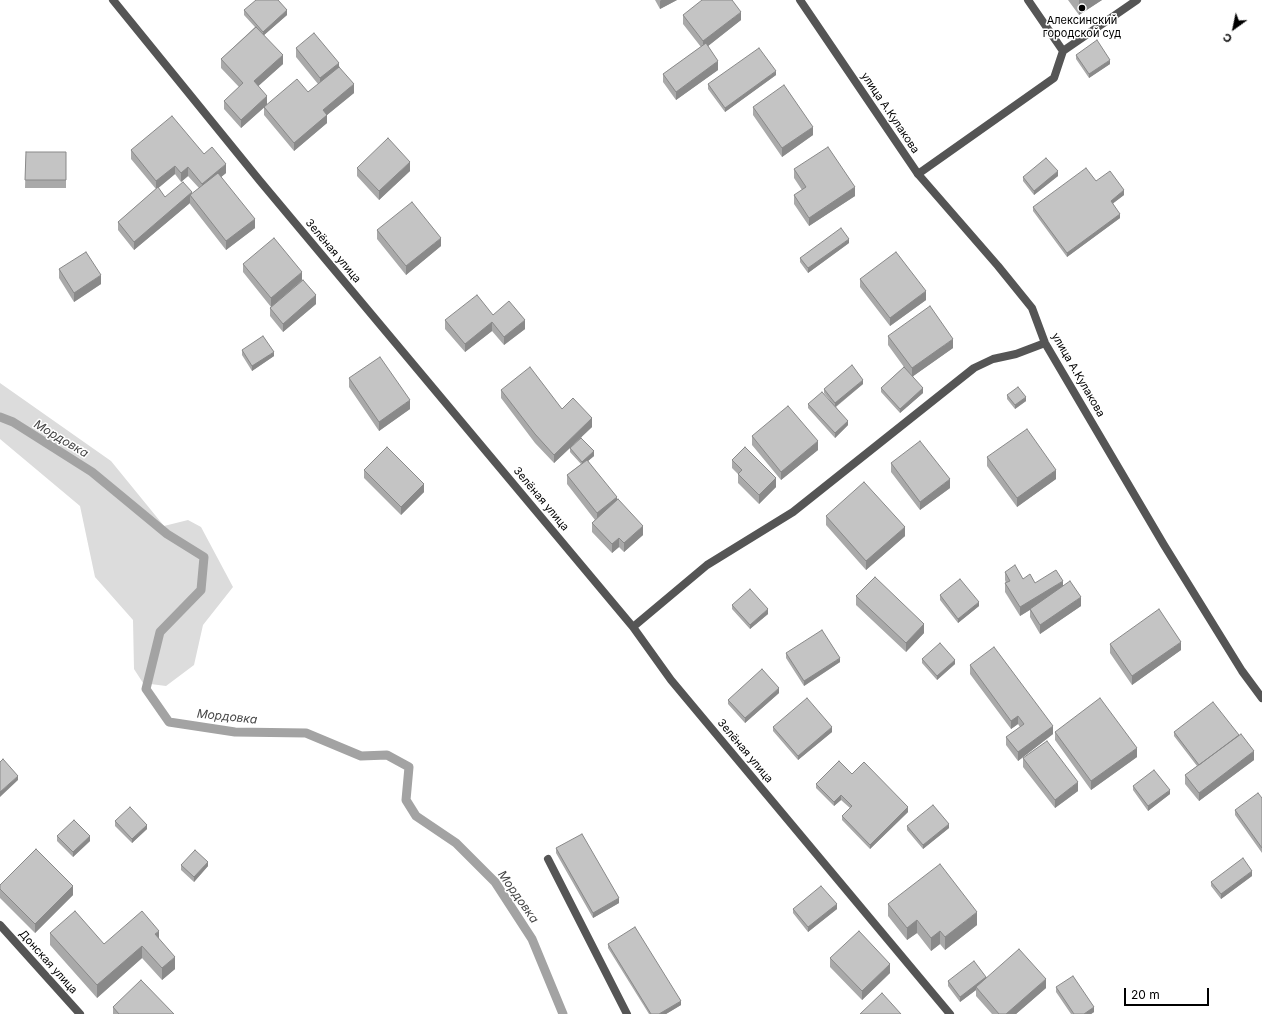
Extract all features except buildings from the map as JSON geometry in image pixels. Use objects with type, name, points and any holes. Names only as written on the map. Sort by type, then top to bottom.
[{"type":"street","name":"Зелёная улица","points":[[113,0],[260,181],[633,626],[671,680],[950,1014]]},
{"type":"street","name":"улица А.Кулакова","points":[[800,0],[918,174],[998,266],[1032,308],[1045,343],[1168,552],[1242,671],[1262,698]]},
{"type":"street","points":[[1028,0],[1062,51]]},
{"type":"street","points":[[918,174],[1054,78],[1062,51],[1137,0]]},
{"type":"street","points":[[633,626],[707,565],[793,512],[974,368],[993,358],[1016,354],[1045,343]]},
{"type":"street","points":[[548,859],[627,1014]]},
{"type":"street","name":"Донская улица","points":[[0,925],[80,1014]]},
{"type":"shaded area","points":[[0,383],[111,461],[164,526],[188,520],[201,527],[233,587],[203,625],[194,665],[166,686],[143,683],[134,669],[133,620],[95,577],[80,506],[0,439]]},
{"type":"waterway","name":"Мордовка","points":[[0,417],[13,422],[92,472],[167,534],[204,557],[201,590],[160,632],[146,689],[169,722],[235,732],[306,733],[361,756],[387,755],[409,767],[406,800],[416,816],[456,843],[495,882],[532,939],[563,1014]]},
{"type":"place","name":"Алексинский городской суд","points":[[1082,8]]}]
